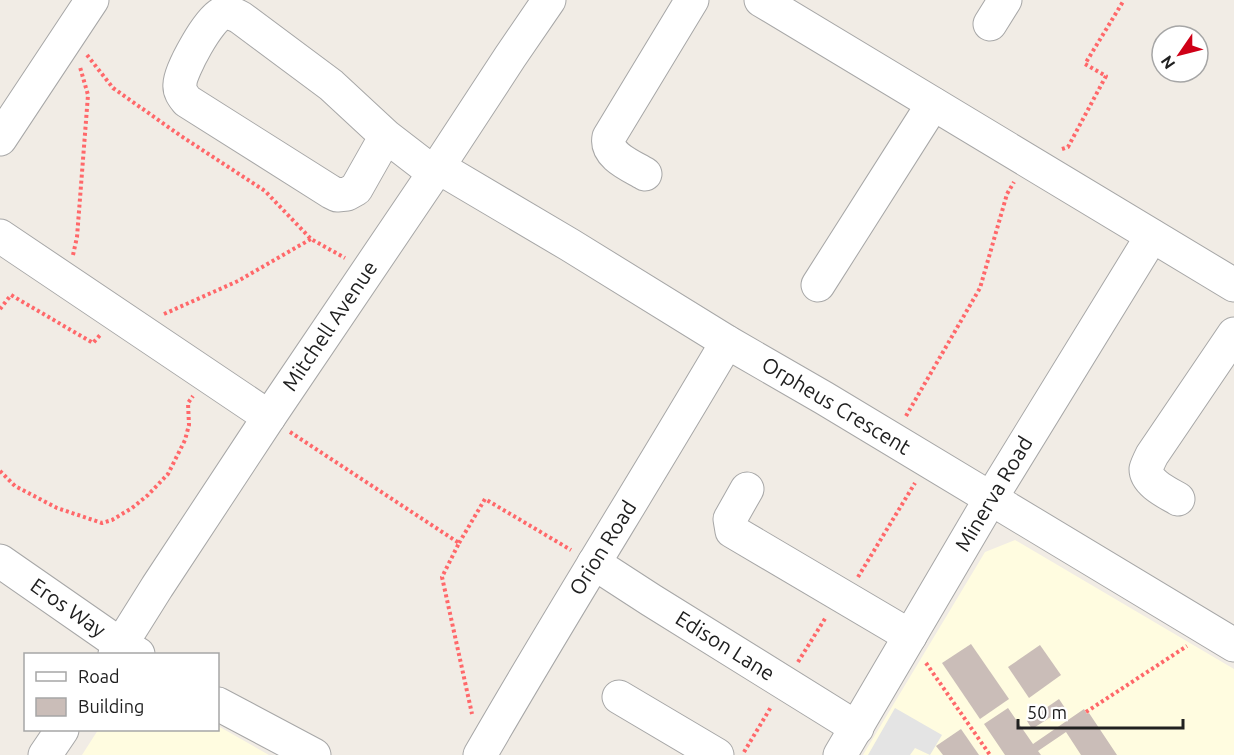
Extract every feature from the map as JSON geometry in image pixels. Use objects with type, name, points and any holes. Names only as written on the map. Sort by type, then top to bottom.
[{"type":"street","points":[[0,139],[92,0]]},
{"type":"street","name":"Mitchell Avenue","points":[[124,651],[157,587],[276,422],[436,170],[549,0]]},
{"type":"street","points":[[645,174],[613,153],[608,143],[609,137],[692,0]]},
{"type":"street","points":[[762,0],[1234,285]]},
{"type":"street","name":"Orpheus Crescent","points":[[386,136],[356,189],[347,194],[337,195],[186,101],[180,90],[180,80],[196,45],[211,22],[223,13],[232,13],[331,85],[386,136],[436,170],[570,245],[1222,638]]},
{"type":"street","points":[[818,285],[933,104]]},
{"type":"street","points":[[0,236],[276,422]]},
{"type":"street","name":"Minerva Road","points":[[840,755],[991,498],[1152,236]]},
{"type":"street","points":[[1178,499],[1153,482],[1146,469],[1152,455],[1234,334]]},
{"type":"street","name":"Orion Road","points":[[485,746],[728,342]]},
{"type":"street","points":[[747,489],[730,519],[732,531],[907,642]]},
{"type":"street","name":"Edison Lane","points":[[594,563],[857,728]]},
{"type":"street","name":"Eros Way","points":[[1,564],[124,651]]},
{"type":"street","points":[[619,697],[717,755]]},
{"type":"street","points":[[219,705],[314,755]]},
{"type":"street","points":[[45,755],[61,731]]},
{"type":"path","points":[[893,439],[981,288],[1008,194],[1028,161],[1068,147],[1106,76],[1085,64],[1124,0]]},
{"type":"path","points":[[70,33],[113,88],[265,191],[311,239],[348,260]]},
{"type":"path","points":[[68,282],[77,237],[88,95],[70,33]]},
{"type":"path","points":[[0,309],[11,295],[93,343],[108,324],[135,327],[238,281],[311,239]]},
{"type":"path","points":[[0,471],[15,486],[57,508],[102,523],[112,520],[140,502],[168,474],[185,440],[189,426],[188,403],[207,375]]},
{"type":"path","points":[[276,422],[459,543]]},
{"type":"path","points":[[485,746],[474,723],[441,577],[485,499],[594,563]]},
{"type":"path","points":[[1086,712],[1222,638]]},
{"type":"path","points":[[907,642],[923,660],[990,755]]},
{"type":"shaded area","points":[[1015,540],[1234,669],[1234,755],[863,755],[985,552]]},
{"type":"shaded area","points":[[895,708],[942,735],[930,755],[915,748],[910,755],[868,755]]},
{"type":"shaded area","points":[[219,727],[269,755],[82,755],[97,731],[219,731]]},
{"type":"building","points":[[971,644],[1009,699],[980,719],[942,663]]},
{"type":"building","points":[[1040,645],[1061,675],[1029,698],[1008,667]]},
{"type":"building","points":[[1059,699],[1065,708],[1032,729],[1027,721]]},
{"type":"building","points":[[1008,708],[1033,744],[1084,709],[1117,755],[1081,755],[1066,732],[1038,751],[1041,755],[1005,755],[984,724]]},
{"type":"building","points":[[961,729],[979,755],[943,755],[936,746]]}]
